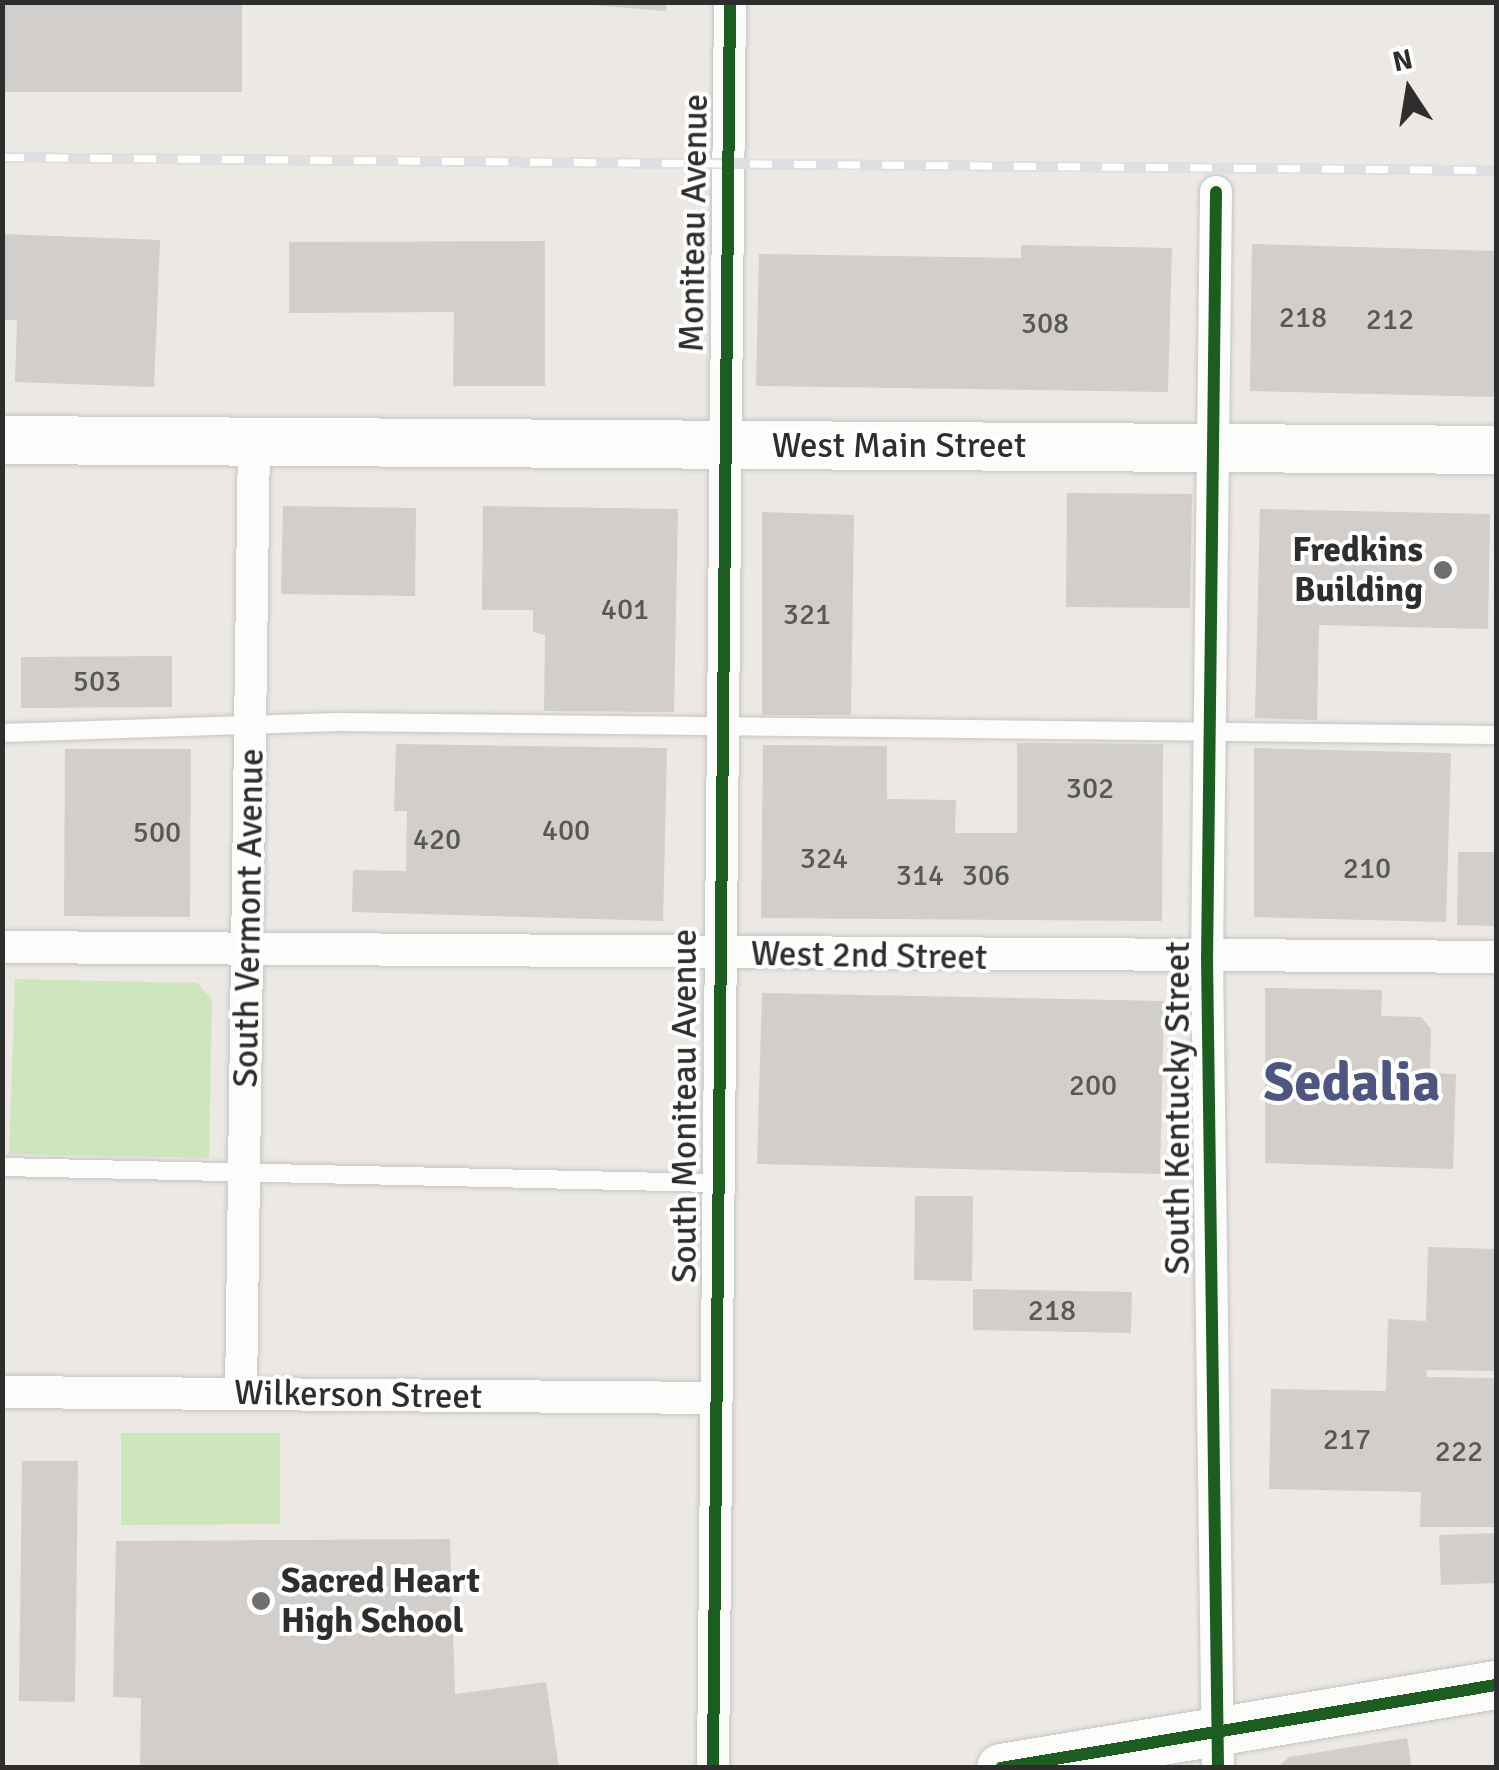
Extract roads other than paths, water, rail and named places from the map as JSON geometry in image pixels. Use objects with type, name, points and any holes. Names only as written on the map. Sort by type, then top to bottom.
[{"type":"main road","name":"West Main Street","points":[[2,440],[1496,450]]},
{"type":"main road","points":[[1001,1768],[1216,1750],[1496,1685]]},
{"type":"street","name":"Moniteau Avenue","points":[[720,446],[730,2]]},
{"type":"street","name":"South Kentucky Street","points":[[1216,192],[1206,958],[1216,1750]]},
{"type":"street","name":"South Vermont Avenue","points":[[241,1394],[254,442]]},
{"type":"street","name":"South Moniteau Avenue","points":[[713,1768],[720,446]]},
{"type":"street","name":"West 2nd Street","points":[[2,947],[1206,958],[1496,956]]},
{"type":"street","name":"Wilkerson Street","points":[[2,1392],[713,1398]]},
{"type":"lane","points":[[2,733],[252,727],[718,726],[1496,735]]},
{"type":"lane","points":[[2,1167],[714,1183]]},
{"type":"railway","points":[[2,157],[1496,170]]},
{"type":"place","name":"Fredkins Building","points":[[1443,570]]},
{"type":"place","name":"Sacred Heart High School","points":[[261,1601]]},
{"type":"district","name":"Sedalia","points":[[1352,1083]]}]
